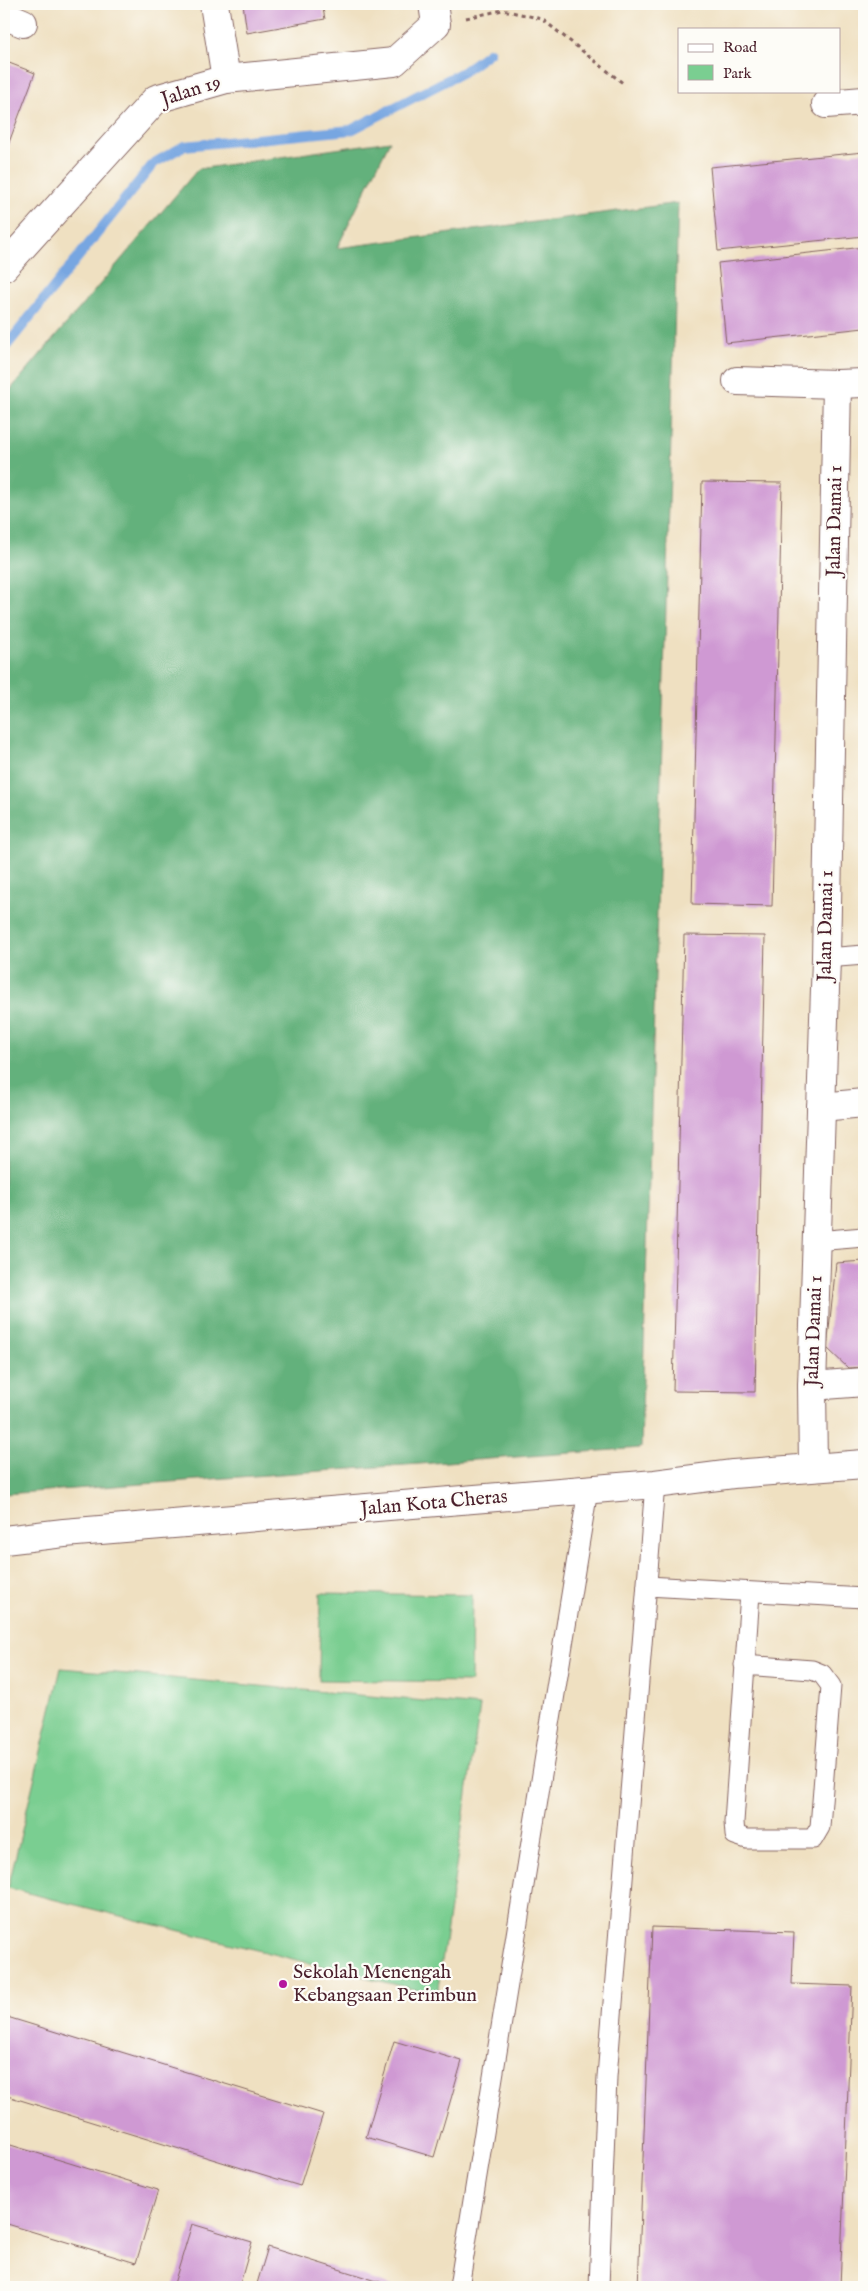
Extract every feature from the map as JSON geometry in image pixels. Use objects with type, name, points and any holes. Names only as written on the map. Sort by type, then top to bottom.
[{"type":"street","points":[[214,4],[226,79]]},
{"type":"street","name":"Jalan 19","points":[[4,267],[156,99],[226,79],[394,62],[434,14]]},
{"type":"street","points":[[826,104],[864,101]]},
{"type":"street","points":[[737,381],[864,383]]},
{"type":"street","name":"Jalan Damai 1","points":[[813,1468],[812,1386],[826,958],[837,384]]},
{"type":"street","points":[[821,1108],[864,1103]]},
{"type":"street","points":[[812,1386],[864,1382]]},
{"type":"street","name":"Jalan Kota Cheras","points":[[4,1540],[74,1532],[588,1490],[733,1474],[864,1464]]},
{"type":"lane","points":[[826,958],[864,955]]},
{"type":"lane","points":[[816,1240],[864,1237]]},
{"type":"lane","points":[[599,2287],[607,2077],[655,1484]]},
{"type":"lane","points":[[459,2287],[588,1490]]},
{"type":"lane","points":[[647,1586],[864,1598]]},
{"type":"lane","points":[[744,1666],[812,1670],[822,1674],[831,1686],[820,1827],[813,1839],[747,1839],[735,1835],[734,1822],[744,1666],[750,1593]]},
{"type":"path","points":[[434,14],[503,10],[542,19],[624,84]]},
{"type":"green space","points":[[390,141],[337,248],[678,203],[641,1448],[4,1494],[4,397],[198,169]]},
{"type":"green space","points":[[320,1593],[472,1595],[471,1682],[319,1680]]},
{"type":"green space","points":[[61,1668],[480,1706],[437,1995],[8,1888]]},
{"type":"building","points":[[243,4],[322,4],[325,19],[247,33]]},
{"type":"building","points":[[4,61],[35,73],[8,145],[4,144]]},
{"type":"building","points":[[864,152],[864,236],[718,251],[710,167]]},
{"type":"building","points":[[864,247],[864,328],[726,343],[718,263]]},
{"type":"building","points":[[702,482],[782,483],[772,906],[692,904]]},
{"type":"building","points":[[684,935],[765,936],[755,1392],[673,1391]]},
{"type":"building","points":[[864,1261],[864,1367],[848,1368],[827,1348],[836,1263]]},
{"type":"building","points":[[652,1927],[794,1932],[792,1984],[852,1986],[840,2287],[638,2287]]},
{"type":"building","points":[[4,2016],[323,2114],[300,2186],[4,2095]]},
{"type":"building","points":[[394,2041],[462,2061],[434,2157],[366,2137]]},
{"type":"building","points":[[4,2143],[158,2190],[136,2263],[4,2223]]},
{"type":"building","points":[[192,2224],[252,2242],[239,2287],[173,2287]]},
{"type":"building","points":[[268,2247],[396,2287],[256,2287]]},
{"type":"waterway","points":[[4,349],[154,163],[184,146],[351,130],[463,72],[490,52]]},
{"type":"place","name":"Sekolah Menengah Kebangsaan Perimbun","points":[[283,1984]]}]
